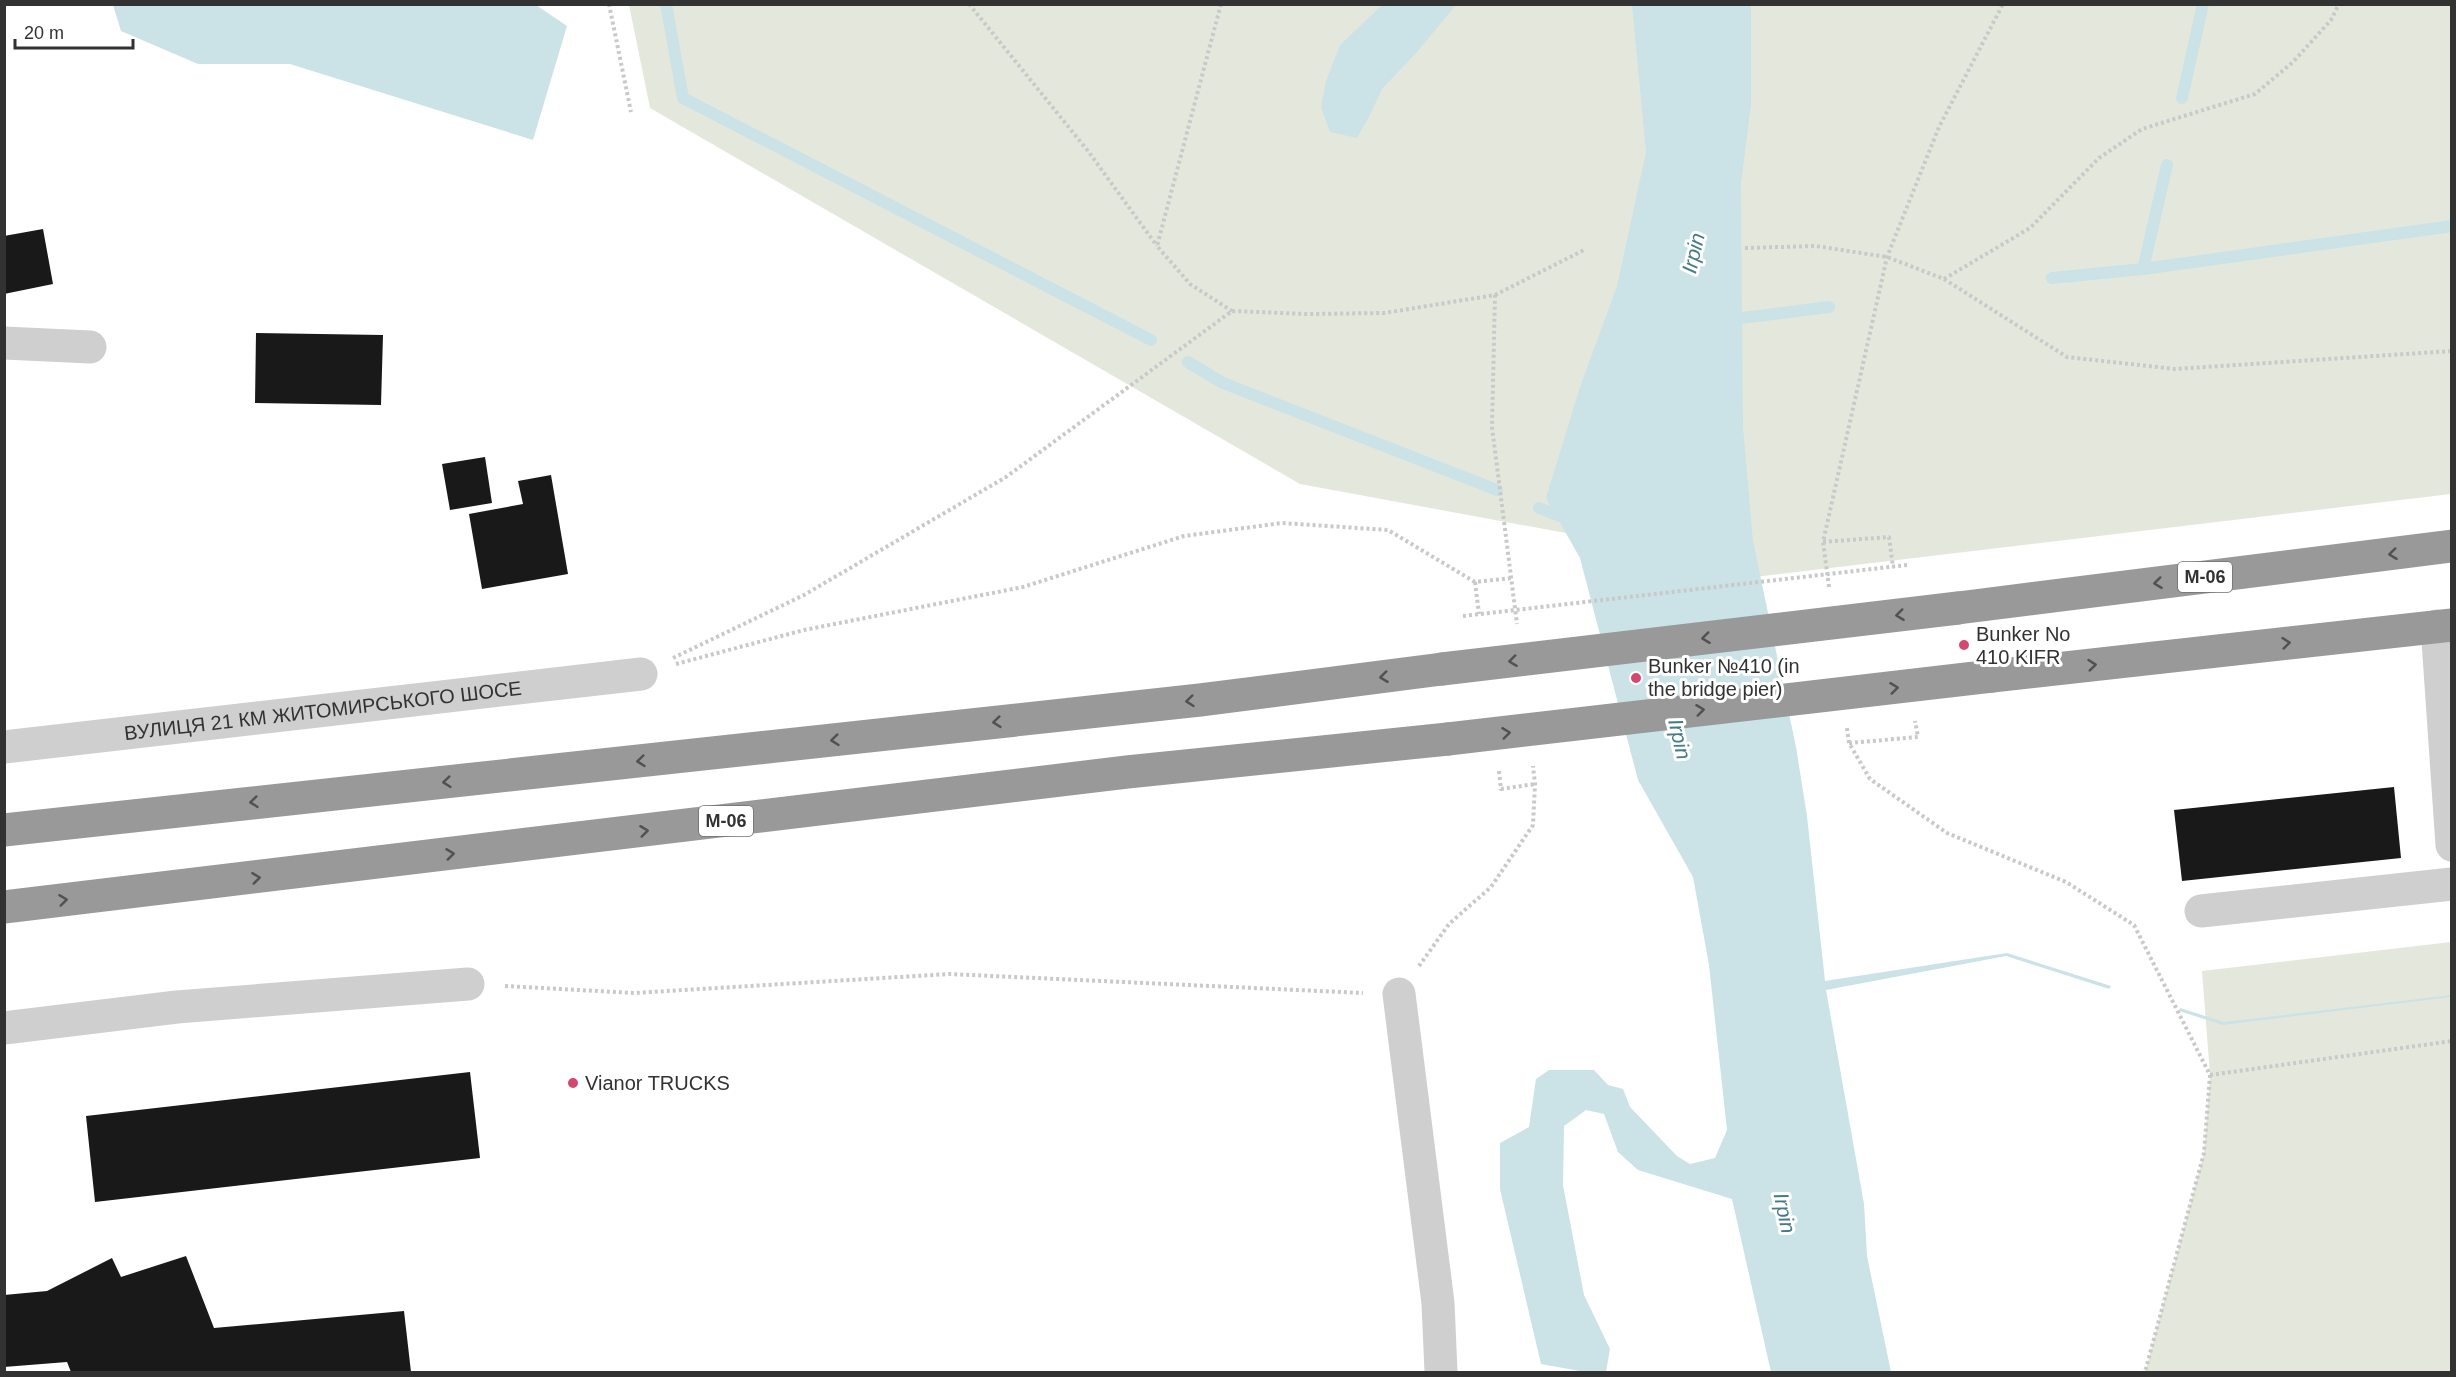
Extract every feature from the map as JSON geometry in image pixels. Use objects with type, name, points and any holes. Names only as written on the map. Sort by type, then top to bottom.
[{"type":"highway","name":"М-06","points":[[4,830],[1177,703],[2451,546]]},
{"type":"highway","name":"М-06","points":[[4,907],[1126,772],[1448,739],[2444,626]]},
{"type":"lane","points":[[4,343],[90,347]]},
{"type":"lane","points":[[2444,626],[2451,845]]},
{"type":"lane","name":"ВУЛИЦЯ 21 КМ ЖИТОМИРСЬКОГО ШОСЕ","points":[[4,747],[640,674]]},
{"type":"lane","points":[[2201,911],[2451,884]]},
{"type":"lane","points":[[4,1028],[177,1007],[468,984]]},
{"type":"lane","points":[[1399,994],[1438,1304],[1441,1372]]},
{"type":"path","points":[[609,4],[631,112]]},
{"type":"path","points":[[969,4],[1088,151],[1157,246],[1190,284],[1232,311]]},
{"type":"path","points":[[1157,246],[1221,4]]},
{"type":"path","points":[[1829,589],[1823,542],[1887,257],[1939,127],[2003,4]]},
{"type":"path","points":[[1944,279],[2030,228],[2099,158],[2142,129],[2255,94],[2293,62],[2331,20],[2339,4]]},
{"type":"path","points":[[1745,248],[1816,246],[1887,257],[1944,279],[2067,357],[2175,369],[2451,351]]},
{"type":"path","points":[[1495,295],[1586,249]]},
{"type":"path","points":[[640,674],[804,630],[1023,587],[1184,536],[1282,523],[1388,530],[1475,582],[1512,579]]},
{"type":"path","points":[[1823,542],[1889,537],[1893,567]]},
{"type":"path","points":[[1463,616],[1907,565]]},
{"type":"path","points":[[1475,582],[1479,614]]},
{"type":"path","points":[[1846,722],[1849,743],[1870,779],[1947,833],[2066,882],[2134,925],[2210,1075],[2204,1153],[2145,1372]]},
{"type":"path","points":[[1849,743],[1918,737]]},
{"type":"path","points":[[1498,761],[1501,789],[1535,784]]},
{"type":"path","points":[[2210,1075],[2451,1041]]},
{"type":"shaded area","points":[[629,5],[2451,5],[2451,494],[1646,590],[1636,546],[1300,484],[650,108]]},
{"type":"shaded area","points":[[2451,942],[2451,1372],[2145,1372],[2204,1153],[2210,1075],[2202,971]]},
{"type":"water","points":[[113,5],[536,5],[567,26],[533,140],[290,64],[198,64],[121,31]]},
{"type":"water","points":[[1382,5],[1456,5],[1417,52],[1382,89],[1357,138],[1330,132],[1321,107],[1326,81],[1340,45]]},
{"type":"water","name":"Irpin","points":[[1632,5],[1751,5],[1751,104],[1741,184],[1743,427],[1753,541],[1796,747],[1807,816],[1825,981],[2007,953],[2111,986],[2109,989],[2006,956],[1826,990],[1864,1204],[1867,1256],[1891,1372],[1771,1372],[1732,1199],[1638,1170],[1618,1152],[1604,1114],[1586,1110],[1564,1126],[1563,1185],[1584,1295],[1610,1349],[1606,1372],[1585,1372],[1541,1364],[1500,1189],[1500,1143],[1529,1127],[1536,1079],[1549,1070],[1594,1070],[1608,1085],[1623,1089],[1630,1107],[1677,1156],[1690,1164],[1715,1158],[1727,1130],[1709,965],[1693,877],[1638,780],[1580,558],[1546,498],[1580,387],[1617,286],[1646,152]]},
{"type":"water","points":[[2451,995],[2451,997],[2223,1025],[2179,1011],[2180,1008],[2224,1022]]},
{"type":"building","points":[[43,229],[53,284],[4,294],[4,236]]},
{"type":"building","points":[[256,333],[383,335],[381,405],[255,403]]},
{"type":"building","points":[[485,457],[492,503],[450,510],[442,464]]},
{"type":"building","points":[[551,475],[568,574],[482,589],[469,514],[523,504],[518,481]]},
{"type":"building","points":[[2394,787],[2401,858],[2182,881],[2174,810]]},
{"type":"building","points":[[470,1072],[480,1158],[95,1202],[86,1116]]},
{"type":"building","points":[[186,1256],[214,1328],[404,1311],[411,1372],[71,1372],[67,1362],[4,1367],[4,1295],[47,1291],[112,1258],[121,1277]]},
{"type":"waterway","points":[[666,4],[683,98],[1151,340]]},
{"type":"waterway","points":[[2182,98],[2203,4]]},
{"type":"waterway","points":[[2143,269],[2167,165]]},
{"type":"waterway","points":[[2052,278],[2143,269],[2452,226]]},
{"type":"waterway","points":[[1726,320],[1829,307]]},
{"type":"waterway","points":[[1188,362],[1223,383],[1497,490]]},
{"type":"waterway","points":[[1539,508],[1568,519]]},
{"type":"place","name":"Bunker No 410 KIFR","points":[[1964,645]]},
{"type":"place","name":"Bunker №410 (in the bridge pier)","points":[[1636,678]]},
{"type":"place","name":"Vianor TRUCKS","points":[[573,1083]]}]
